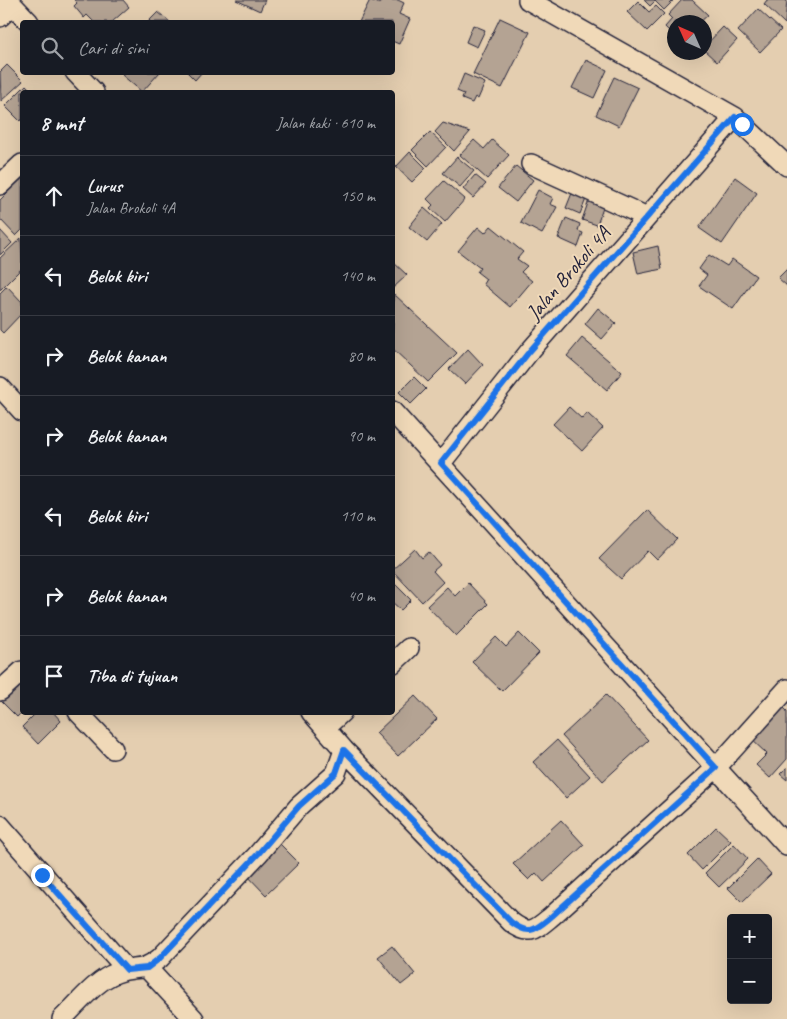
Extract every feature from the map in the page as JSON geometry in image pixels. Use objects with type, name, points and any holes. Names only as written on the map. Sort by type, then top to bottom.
[{"type":"street","points":[[528,0],[735,117],[787,166]]},
{"type":"street","points":[[7,8],[26,20]]},
{"type":"street","points":[[78,75],[92,90]]},
{"type":"street","name":"Jalan Brokoli 4A","points":[[441,463],[529,352],[735,117]]},
{"type":"street","points":[[531,164],[646,217]]},
{"type":"street","points":[[0,185],[20,166]]},
{"type":"street","points":[[0,387],[20,409]]},
{"type":"street","points":[[395,414],[787,846]]},
{"type":"street","points":[[395,661],[409,648]]},
{"type":"street","points":[[0,691],[20,673]]},
{"type":"street","points":[[314,715],[344,750],[511,922],[528,932],[552,916],[716,768],[787,689]]},
{"type":"street","points":[[81,715],[113,749]]},
{"type":"street","points":[[325,728],[339,715]]},
{"type":"street","points":[[62,1019],[106,978],[127,970],[147,968],[160,958],[258,854],[299,806],[336,773],[344,750]]},
{"type":"street","points":[[0,825],[127,970]]},
{"type":"street","points":[[147,968],[194,1019]]},
{"type":"building","points":[[74,0],[123,0],[129,7],[114,20],[92,20],[87,15],[84,18],[74,6],[77,3]]},
{"type":"building","points":[[236,0],[265,0],[260,11]]},
{"type":"building","points":[[370,0],[380,4],[381,0],[398,0],[404,3],[399,14],[410,19],[399,44],[395,42],[395,20],[360,20]]},
{"type":"building","points":[[644,0],[674,0],[664,10],[655,1],[650,6]]},
{"type":"building","points":[[682,0],[692,0],[708,15],[668,15]]},
{"type":"building","points":[[767,0],[787,0],[785,24],[764,4]]},
{"type":"building","points":[[638,1],[649,12],[656,6],[664,14],[647,31],[627,12]]},
{"type":"building","points":[[758,9],[781,30],[760,52],[738,31]]},
{"type":"building","points":[[158,12],[168,20],[150,20]]},
{"type":"building","points":[[500,18],[530,32],[502,88],[473,74]]},
{"type":"building","points":[[473,25],[485,30],[477,47],[466,42]]},
{"type":"building","points":[[723,27],[737,40],[717,62],[712,57],[712,39]]},
{"type":"building","points":[[586,60],[607,70],[594,98],[572,88]]},
{"type":"building","points":[[7,65],[23,81],[1,101],[0,72]]},
{"type":"building","points":[[464,74],[485,83],[478,99],[475,97],[472,103],[462,99],[464,94],[457,91]]},
{"type":"building","points":[[122,75],[157,75],[144,90],[140,90]]},
{"type":"building","points":[[190,75],[199,75],[195,80]]},
{"type":"building","points":[[614,77],[638,88],[619,126],[596,115]]},
{"type":"building","points":[[26,85],[31,90],[21,90]]},
{"type":"building","points":[[20,91],[20,121],[5,106]]},
{"type":"building","points":[[443,123],[470,132],[454,151],[435,132]]},
{"type":"building","points":[[430,132],[446,147],[428,166],[412,150]]},
{"type":"building","points":[[474,140],[484,149],[492,140],[509,155],[487,179],[460,155]]},
{"type":"building","points":[[410,152],[426,168],[412,182],[396,167]]},
{"type":"building","points":[[457,157],[474,171],[460,187],[443,173]]},
{"type":"building","points":[[516,166],[533,180],[516,202],[498,188]]},
{"type":"building","points":[[475,175],[486,184],[473,198],[463,189]]},
{"type":"building","points":[[735,177],[757,193],[722,244],[699,228]]},
{"type":"building","points":[[20,180],[20,232],[16,236],[0,219],[0,200]]},
{"type":"building","points":[[444,181],[465,199],[445,222],[430,208],[433,205],[427,199]]},
{"type":"building","points":[[574,188],[588,194],[580,214],[566,208]]},
{"type":"building","points":[[538,190],[553,198],[550,204],[557,207],[542,234],[521,223]]},
{"type":"building","points":[[589,200],[604,205],[597,225],[582,220]]},
{"type":"building","points":[[424,208],[442,224],[427,242],[409,227]]},
{"type":"building","points":[[566,218],[580,224],[578,231],[583,233],[578,247],[558,238]]},
{"type":"building","points":[[491,226],[523,252],[517,259],[527,266],[521,272],[532,281],[510,307],[483,284],[486,279],[477,272],[480,268],[458,251],[478,227],[485,233]]},
{"type":"building","points":[[0,230],[12,243],[0,255]]},
{"type":"building","points":[[20,239],[20,270],[0,290],[0,258]]},
{"type":"building","points":[[658,246],[662,269],[638,274],[633,252]]},
{"type":"building","points":[[709,255],[727,266],[732,259],[756,276],[733,309],[699,286],[707,275],[699,269]]},
{"type":"building","points":[[395,264],[407,275],[395,286]]},
{"type":"building","points":[[787,269],[787,286],[778,278]]},
{"type":"building","points":[[7,286],[20,300],[20,315],[3,333],[0,330],[0,293]]},
{"type":"building","points":[[395,295],[457,353],[428,382],[395,351]]},
{"type":"building","points":[[598,308],[616,323],[602,339],[585,324]]},
{"type":"building","points":[[582,338],[622,372],[607,390],[567,356]]},
{"type":"building","points":[[468,349],[483,365],[465,384],[449,369]]},
{"type":"building","points":[[414,377],[426,389],[411,404],[399,392]]},
{"type":"building","points":[[569,407],[582,419],[587,413],[603,428],[582,451],[553,424]]},
{"type":"building","points":[[647,510],[677,539],[657,560],[648,551],[621,579],[599,559]]},
{"type":"building","points":[[415,549],[422,558],[429,552],[440,565],[433,571],[443,582],[422,602],[395,573],[395,567]]},
{"type":"building","points":[[468,583],[488,604],[456,636],[427,606],[447,587],[455,596]]},
{"type":"building","points":[[395,584],[411,600],[401,610],[395,605]]},
{"type":"building","points":[[519,633],[539,653],[502,691],[472,662],[496,637],[506,647]]},
{"type":"building","points":[[20,682],[20,714],[17,717],[1,701]]},
{"type":"building","points":[[606,695],[648,740],[603,781],[562,736]]},
{"type":"building","points":[[415,696],[437,719],[398,756],[376,733]]},
{"type":"building","points":[[781,705],[787,711],[787,759],[770,778],[756,765],[767,754],[750,738]]},
{"type":"building","points":[[34,715],[56,715],[61,721],[38,744],[22,727]]},
{"type":"building","points":[[557,740],[590,776],[566,798],[533,762]]},
{"type":"building","points":[[787,767],[787,780],[780,774]]},
{"type":"building","points":[[561,820],[584,845],[544,882],[536,873],[529,880],[513,864]]},
{"type":"building","points":[[716,827],[731,841],[702,870],[688,855]]},
{"type":"building","points":[[277,841],[299,863],[266,895],[244,872]]},
{"type":"building","points":[[734,844],[748,859],[719,887],[705,873]]},
{"type":"building","points":[[757,859],[771,874],[742,902],[728,888]]},
{"type":"building","points":[[392,946],[415,974],[401,985],[378,957]]},
{"type":"route","points":[[42,875],[127,970],[147,968],[160,958],[258,854],[299,806],[336,773],[344,750],[511,922],[528,932],[552,916],[716,768],[542,578],[441,463],[529,352],[646,217],[735,117],[742,124]]}]
